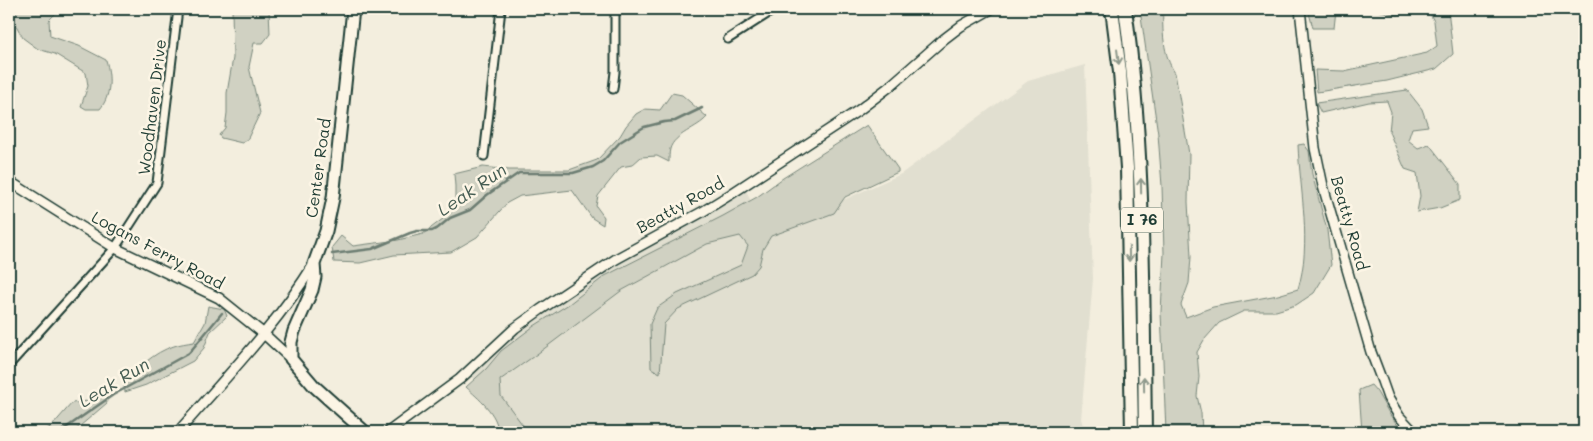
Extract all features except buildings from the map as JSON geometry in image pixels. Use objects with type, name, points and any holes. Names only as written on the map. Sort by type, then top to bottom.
[{"type":"highway","name":"I 76","points":[[1112,9],[1121,80],[1127,168],[1132,432]]},
{"type":"highway","name":"I 76","points":[[1125,9],[1136,96],[1140,164],[1145,432]]},
{"type":"main road","name":"Center Road","points":[[314,264],[326,231],[333,198],[353,9]]},
{"type":"main road","points":[[314,264],[315,278],[307,304],[294,331],[291,342],[291,359],[314,386],[364,432]]},
{"type":"street","name":"Woodhaven Drive","points":[[9,365],[115,248],[157,183],[178,9]]},
{"type":"street","points":[[484,156],[501,9]]},
{"type":"street","points":[[613,89],[616,9]]},
{"type":"street","points":[[728,39],[774,9]]},
{"type":"street","name":"Beatty Road","points":[[388,432],[460,379],[515,328],[540,310],[616,258],[702,212],[859,110],[889,87],[950,34],[978,15],[991,9]]},
{"type":"street","name":"Beatty Road","points":[[1300,9],[1315,148],[1323,186],[1371,352],[1388,398],[1399,416],[1414,432]]},
{"type":"street","name":"Logans Ferry Road","points":[[9,181],[115,248],[219,298],[264,334],[291,359]]},
{"type":"street","name":"Center Road","points":[[178,432],[264,334],[296,294],[314,264]]},
{"type":"shaded area","points":[[18,9],[60,9],[49,20],[50,36],[79,46],[106,60],[109,86],[104,104],[100,109],[86,109],[81,106],[88,86],[86,73],[55,54],[38,49],[23,38],[12,18]]},
{"type":"shaded area","points":[[232,9],[269,9],[270,34],[263,43],[254,43],[249,67],[260,113],[247,140],[242,143],[221,138],[219,135],[225,128],[227,93],[233,58]]},
{"type":"shaded area","points":[[1140,9],[1163,9],[1164,42],[1168,59],[1175,73],[1189,154],[1188,202],[1191,257],[1189,283],[1181,305],[1186,317],[1213,307],[1278,295],[1298,289],[1302,272],[1305,236],[1298,145],[1304,144],[1309,151],[1312,174],[1327,230],[1331,265],[1314,293],[1296,305],[1276,311],[1244,311],[1219,323],[1204,340],[1197,352],[1199,377],[1197,396],[1201,413],[1202,432],[1166,432],[1161,312],[1164,253],[1162,186],[1158,134]]},
{"type":"shaded area","points":[[1308,9],[1345,9],[1336,10],[1334,28],[1313,28]]},
{"type":"shaded area","points":[[1372,9],[1416,9],[1398,15]]},
{"type":"shaded area","points":[[1427,9],[1448,9],[1453,54],[1436,69],[1387,81],[1317,92],[1315,70],[1344,71],[1427,53],[1437,46],[1434,21]]},
{"type":"shaded area","points":[[1085,65],[1093,279],[1081,419],[1085,432],[513,432],[468,371],[540,310],[744,185],[765,235],[901,174],[1028,81]]},
{"type":"shaded area","points":[[1407,90],[1422,109],[1428,126],[1412,128],[1408,140],[1418,148],[1429,144],[1460,184],[1460,200],[1440,208],[1417,212],[1420,196],[1417,173],[1405,169],[1389,132],[1391,112],[1387,101],[1369,102],[1321,113],[1316,103]]},
{"type":"shaded area","points":[[672,93],[682,95],[707,117],[676,139],[670,149],[669,162],[657,156],[641,157],[632,165],[621,167],[598,196],[596,206],[604,217],[603,225],[592,218],[572,190],[520,196],[507,203],[477,237],[451,252],[394,255],[360,263],[334,262],[332,247],[341,236],[353,246],[398,240],[423,234],[452,212],[455,207],[454,174],[483,167],[509,170],[569,170],[597,160],[620,136],[636,114],[645,109],[660,110]]},
{"type":"shaded area","points":[[867,125],[898,169],[898,172],[845,197],[834,213],[771,236],[763,249],[759,266],[752,274],[678,309],[664,324],[660,373],[651,368],[650,324],[657,308],[677,294],[741,265],[748,246],[740,236],[707,244],[621,291],[500,380],[501,396],[528,432],[498,432],[495,419],[491,413],[466,387],[486,369],[501,351],[534,326],[569,304],[605,276],[757,197],[783,178]]},
{"type":"shaded area","points":[[208,306],[224,309],[227,316],[210,332],[204,348],[193,361],[146,385],[125,392],[124,385],[134,373],[159,352],[181,344],[194,342],[205,323]]},
{"type":"shaded area","points":[[1371,385],[1403,432],[1362,432],[1359,390]]},
{"type":"shaded area","points":[[106,396],[107,403],[73,432],[42,432],[52,426],[72,403],[96,400]]},
{"type":"waterway","name":"Leak Run","points":[[332,254],[372,249],[410,233],[432,231],[450,218],[470,210],[487,195],[519,173],[573,173],[593,167],[603,161],[620,142],[644,127],[675,121],[702,108]]},
{"type":"waterway","name":"Leak Run","points":[[60,432],[113,395],[189,353],[222,313]]}]
